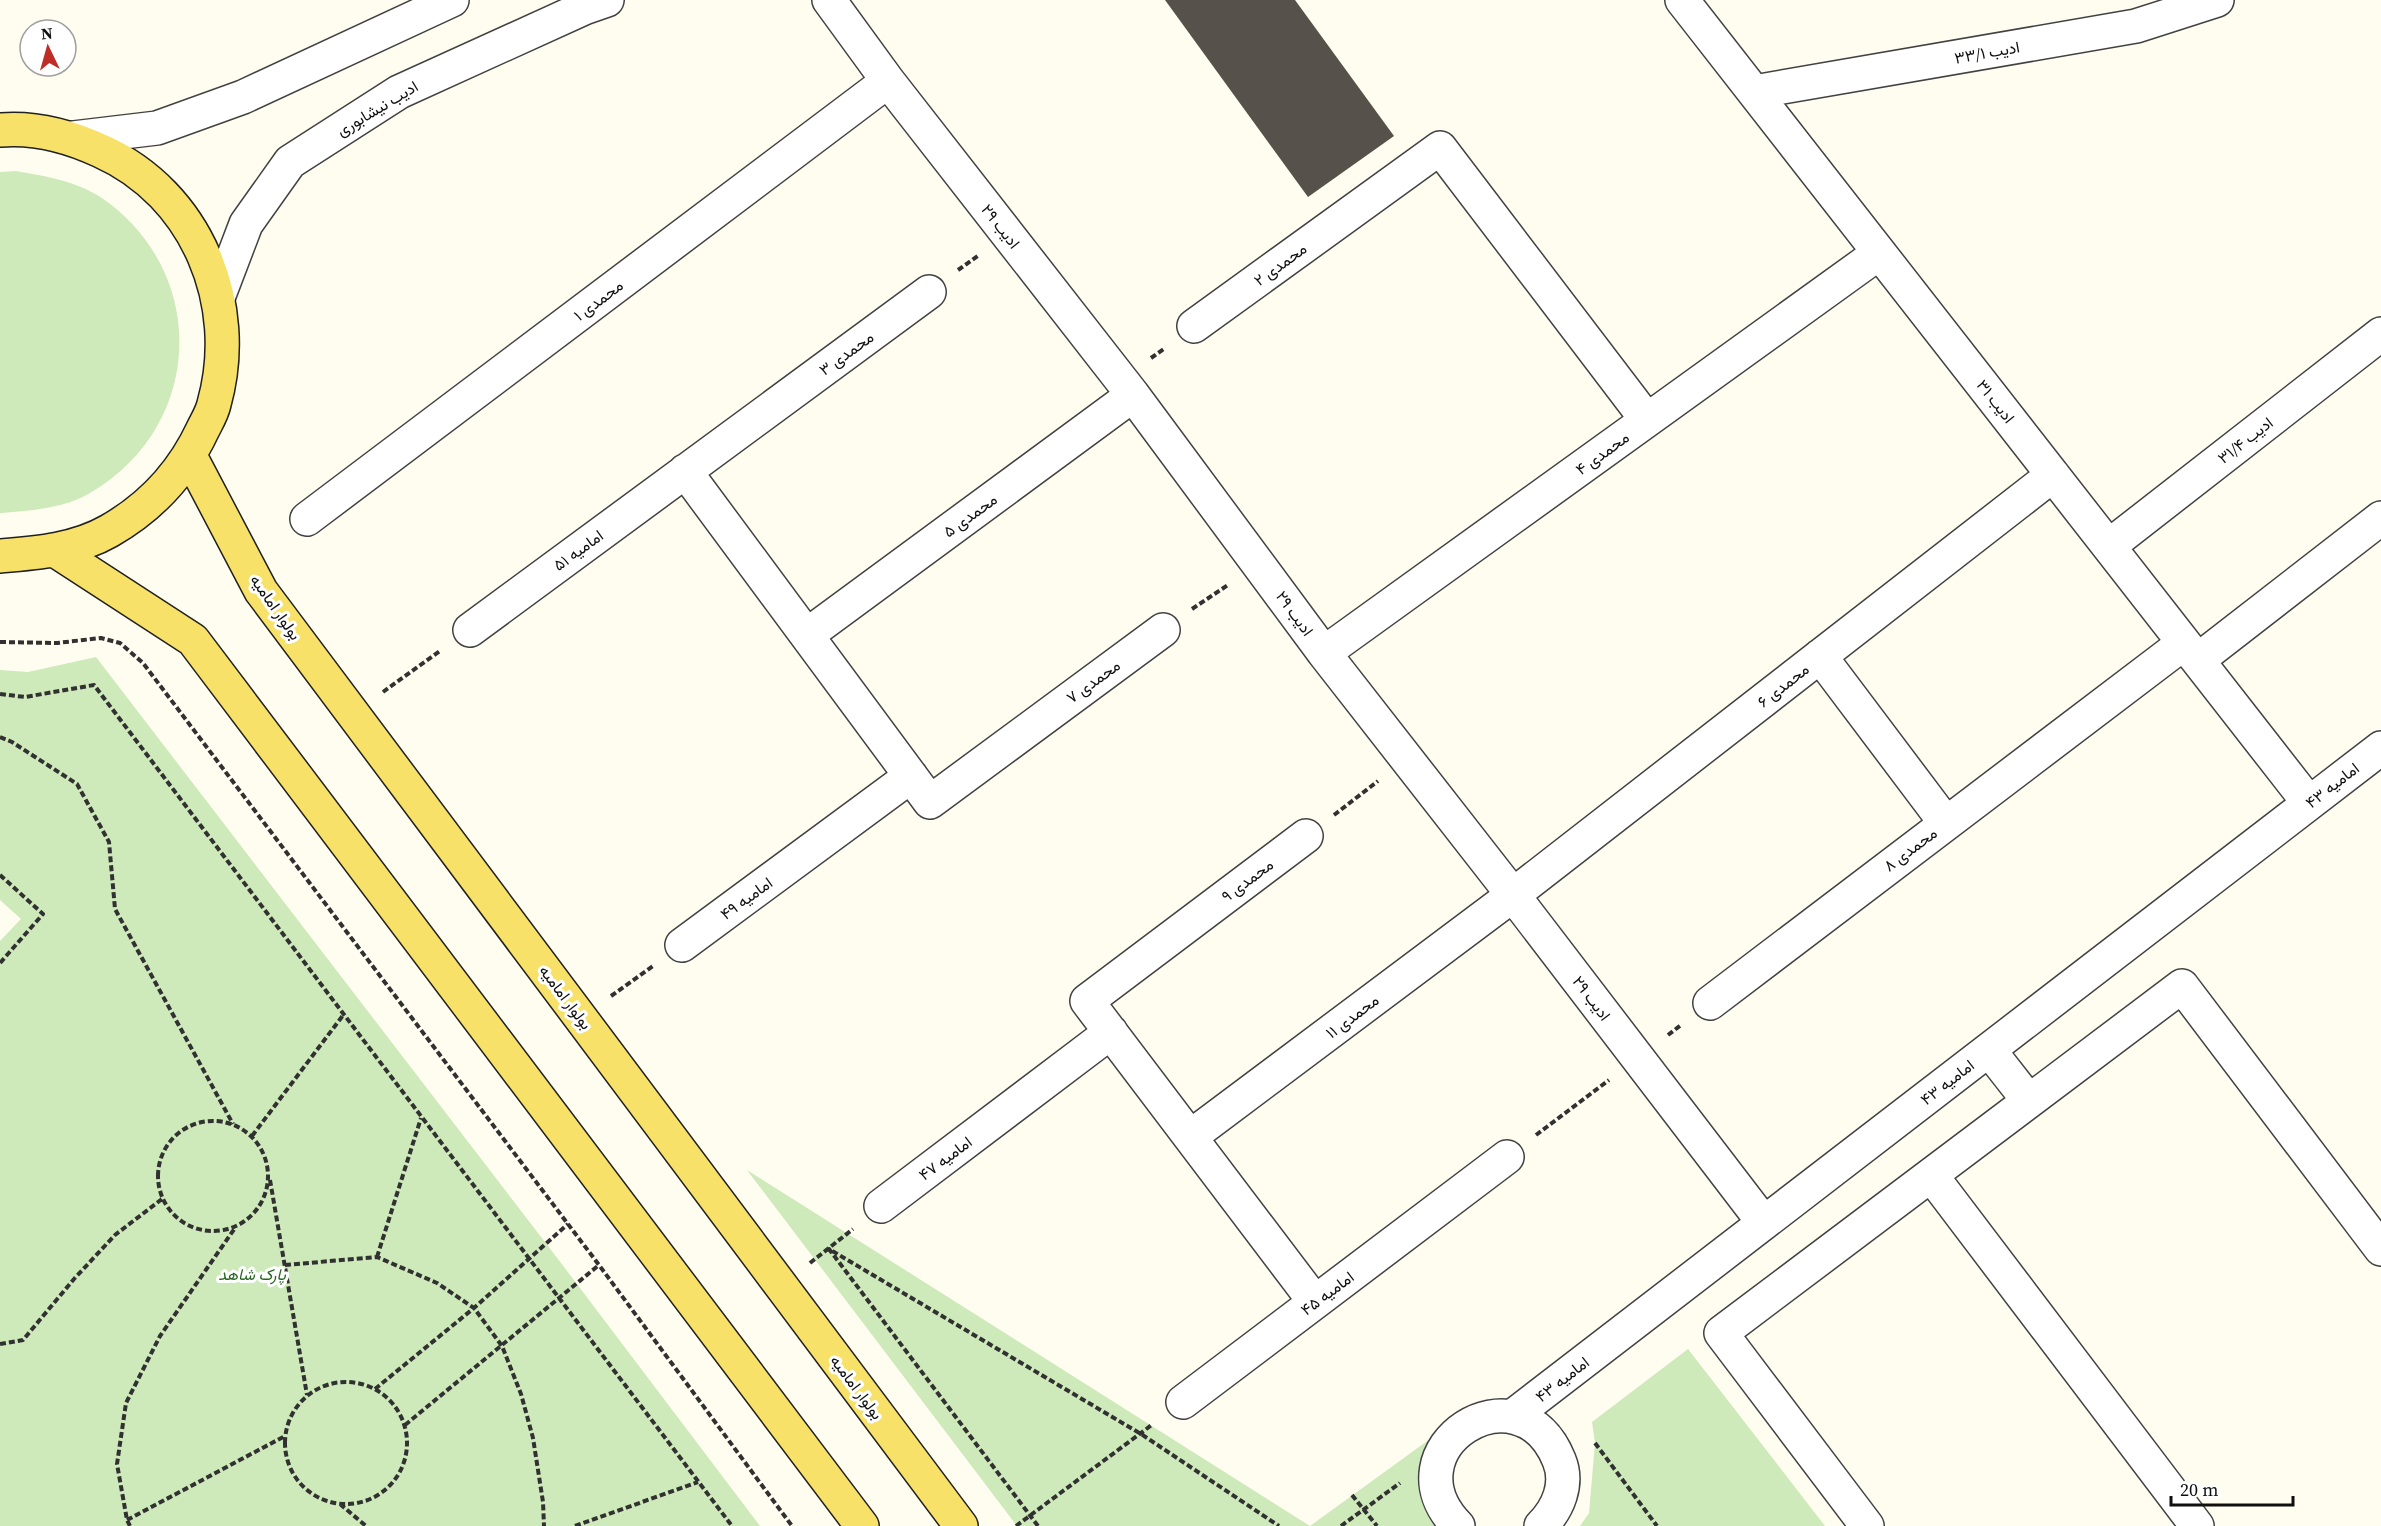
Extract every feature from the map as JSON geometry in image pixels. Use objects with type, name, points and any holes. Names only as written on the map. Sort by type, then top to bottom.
[{"type":"main road","points":[[0,556],[56,551],[109,531],[154,499],[190,456],[214,406],[224,350],[219,295],[199,243],[167,197],[124,161],[73,138],[6,126]]},
{"type":"main road","name":"بولوار امامیه","points":[[190,456],[261,591],[961,1526]]},
{"type":"main road","points":[[56,551],[193,640],[862,1526]]},
{"type":"street","points":[[73,138],[157,128],[243,97],[452,0]]},
{"type":"street","name":"ادیب نیشابوری","points":[[219,295],[246,224],[290,162],[399,92],[584,8],[607,0]]},
{"type":"street","name":"ادیب ۲۹","points":[[829,0],[888,81],[1127,388],[1324,652],[1764,1223]]},
{"type":"street","name":"ادیب ۳۱","points":[[1682,0],[2309,803]]},
{"type":"street","name":"ادیب ۳۳/۱","points":[[1754,92],[2136,26],[2217,0]]},
{"type":"street","name":"محمدی ۱","points":[[307,519],[888,81]]},
{"type":"street","name":"محمدی ۲","points":[[1194,326],[1440,148],[1647,420]]},
{"type":"street","name":"محمدی ۴","points":[[1324,652],[1879,253]]},
{"type":"street","name":"محمدی ۳","points":[[685,471],[929,292]]},
{"type":"street","name":"ادیب ۳۱/۴","points":[[2109,546],[2377,345]]},
{"type":"street","name":"محمدی ۵","points":[[807,635],[1127,388]]},
{"type":"street","points":[[685,471],[920,789]]},
{"type":"street","name":"امامیه ۵۱","points":[[470,630],[685,471]]},
{"type":"street","name":"محمدی ۶","points":[[1513,895],[2054,475]]},
{"type":"street","name":"محمدی ۸","points":[[1710,1003],[1945,822],[2381,518]]},
{"type":"street","name":"محمدی ۷","points":[[920,789],[1163,630]]},
{"type":"street","points":[[1820,656],[1945,822]]},
{"type":"street","name":"امامیه ۴۳","points":[[1513,1416],[2381,748]]},
{"type":"street","name":"امامیه ۴۹","points":[[682,945],[920,789]]},
{"type":"street","name":"محمدی ۹","points":[[1111,1032],[1087,1000],[1306,836]]},
{"type":"street","name":"محمدی ۱۱","points":[[1190,1137],[1513,895]]},
{"type":"street","points":[[1867,1526],[1721,1333],[2182,986],[2381,1249]]},
{"type":"street","points":[[1111,1032],[1315,1302]]},
{"type":"street","name":"امامیه ۴۷","points":[[881,1206],[1111,1032]]},
{"type":"street","points":[[1989,1050],[2029,1101]]},
{"type":"street","name":"امامیه ۴۵","points":[[1183,1402],[1507,1157]]},
{"type":"street","points":[[1931,1175],[2197,1526]]},
{"type":"street","points":[[1458,1526],[1446,1513],[1437,1491],[1437,1466],[1446,1443],[1465,1425],[1488,1416],[1513,1416],[1535,1426],[1553,1444],[1562,1467],[1562,1492],[1552,1515],[1541,1526]]},
{"type":"path","points":[[929,292],[1007,234]]},
{"type":"path","points":[[1127,388],[1194,326]]},
{"type":"path","points":[[1163,630],[1258,564]]},
{"type":"path","points":[[353,713],[470,630]]},
{"type":"path","points":[[0,642],[57,643],[101,638],[120,643],[143,663],[599,1265],[792,1526]]},
{"type":"path","points":[[0,694],[25,698],[94,685],[732,1526]]},
{"type":"path","points":[[0,737],[12,742],[77,784],[109,842],[115,909],[233,1124]]},
{"type":"path","points":[[1306,836],[1407,759]]},
{"type":"path","points":[[0,876],[43,914],[0,963]]},
{"type":"path","points":[[581,1018],[682,945]]},
{"type":"path","points":[[1507,1157],[1710,1003]]},
{"type":"path","points":[[252,1136],[344,1014]]},
{"type":"path","points":[[377,1257],[421,1117]]},
{"type":"path","points":[[269,1175],[265,1196],[253,1215],[235,1227],[214,1232],[192,1228],[174,1216],[162,1199],[157,1178],[161,1156],[173,1137],[190,1125],[212,1120],[233,1124],[252,1136],[264,1154],[269,1175],[307,1395]]},
{"type":"path","points":[[0,1344],[22,1340],[115,1235],[162,1199]]},
{"type":"path","points":[[780,1285],[829,1249],[881,1206]]},
{"type":"path","points":[[375,1389],[474,1308],[568,1224]]},
{"type":"path","points":[[130,1526],[117,1464],[126,1403],[160,1335],[235,1227]]},
{"type":"path","points":[[829,1249],[1141,1434],[1279,1526]]},
{"type":"path","points":[[829,1249],[1038,1526]]},
{"type":"path","points":[[285,1265],[377,1257],[437,1283],[474,1308],[502,1346],[521,1394],[533,1438],[543,1502],[544,1526]]},
{"type":"path","points":[[405,1425],[599,1265]]},
{"type":"path","points":[[340,1382],[358,1383],[375,1389],[388,1398],[399,1411],[405,1425],[408,1445],[403,1464],[393,1482],[378,1495],[360,1503],[340,1504],[321,1498],[305,1488],[293,1473],[286,1456],[285,1436],[296,1407],[307,1395],[340,1382]]},
{"type":"path","points":[[1016,1526],[1183,1402]]},
{"type":"path","points":[[127,1520],[285,1436]]},
{"type":"path","points":[[1595,1443],[1657,1526]]},
{"type":"path","points":[[574,1526],[698,1482]]},
{"type":"path","points":[[1341,1526],[1400,1483]]},
{"type":"path","points":[[1352,1495],[1377,1526]]},
{"type":"path","points":[[340,1504],[366,1526]]},
{"type":"green space","points":[[16,171],[82,187],[102,198],[137,230],[162,266],[176,307],[179,349],[172,390],[155,430],[128,464],[80,498],[47,508],[0,513],[0,172]]},
{"type":"green space","name":"پارک شاهد","points":[[96,657],[760,1526],[0,1526],[0,941],[21,919],[0,900],[0,670],[28,672]]},
{"type":"green space","points":[[747,1170],[1310,1526],[1017,1526]]},
{"type":"green space","points":[[1688,1349],[1825,1526],[1580,1526],[1589,1513],[1595,1443],[1592,1422]]},
{"type":"green space","points":[[1430,1439],[1424,1507],[1436,1526],[1310,1526]]},
{"type":"building","points":[[1165,0],[1295,0],[1394,136],[1308,197]]}]
